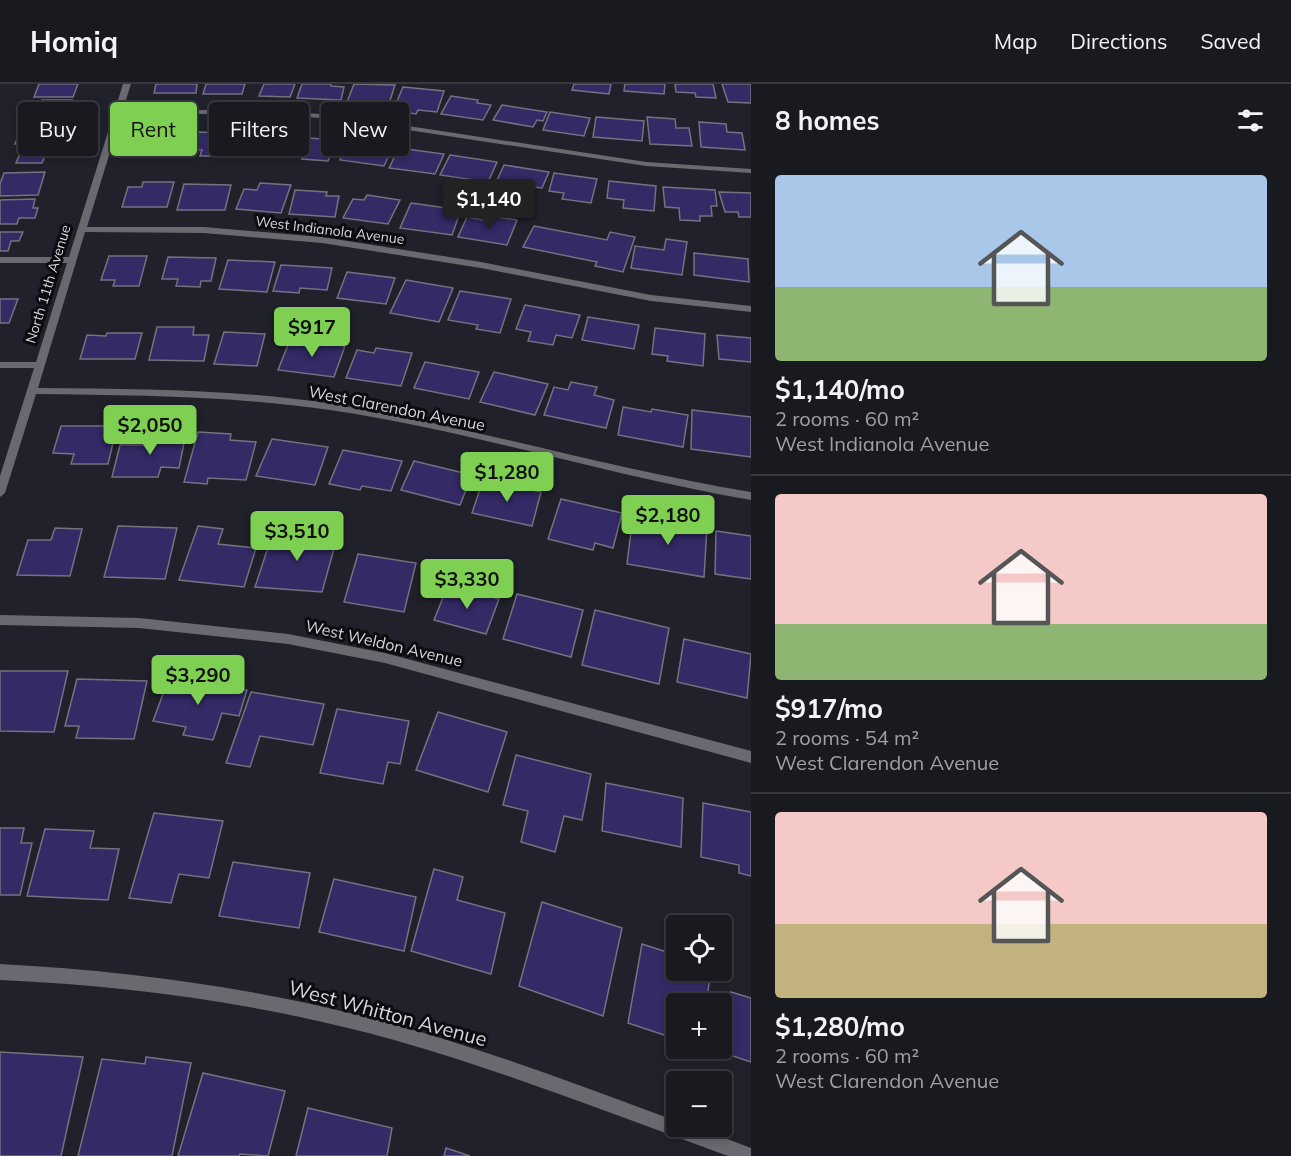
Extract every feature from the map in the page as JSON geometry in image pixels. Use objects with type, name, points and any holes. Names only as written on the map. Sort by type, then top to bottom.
[{"type":"street","name":"North 11th Avenue","points":[[122,102],[127,84]]},
{"type":"street","points":[[197,112],[336,117],[646,164],[751,171]]},
{"type":"street","name":"North 11th Avenue","points":[[0,494],[110,139]]},
{"type":"street","name":"West Indianola Avenue","points":[[81,229],[204,230],[322,240],[481,265],[651,298],[751,309]]},
{"type":"street","points":[[0,260],[71,260]]},
{"type":"street","points":[[0,365],[39,365]]},
{"type":"street","name":"West Clarendon Avenue","points":[[31,391],[136,392],[217,396],[330,407],[407,422],[570,460],[751,496]]},
{"type":"street","name":"West Weldon Avenue","points":[[0,620],[139,623],[288,639],[385,658],[751,757]]},
{"type":"street","name":"West Whitton Avenue","points":[[0,972],[116,978],[276,1004],[446,1048],[751,1156]]},
{"type":"building","points":[[39,84],[78,84],[73,97],[34,97]]},
{"type":"building","points":[[156,84],[197,84],[196,93],[154,93]]},
{"type":"building","points":[[206,84],[245,84],[242,94],[203,94]]},
{"type":"building","points":[[264,84],[295,84],[290,97],[259,96]]},
{"type":"building","points":[[302,84],[331,84],[331,86],[344,87],[341,100],[297,98]]},
{"type":"building","points":[[354,84],[395,85],[390,102],[347,102]]},
{"type":"building","points":[[574,84],[611,84],[609,94],[572,90]]},
{"type":"building","points":[[625,84],[665,84],[664,94],[624,91]]},
{"type":"building","points":[[675,84],[713,84],[716,98],[696,97],[695,93],[676,92]]},
{"type":"building","points":[[722,84],[751,84],[751,103],[728,102]]},
{"type":"building","points":[[403,87],[444,91],[437,112],[418,110],[416,114],[409,113],[409,102],[397,102]]},
{"type":"building","points":[[451,96],[478,100],[477,103],[491,105],[483,120],[441,114]]},
{"type":"building","points":[[42,100],[72,100],[71,102],[41,102]]},
{"type":"building","points":[[502,105],[547,112],[543,121],[537,120],[533,127],[493,120]]},
{"type":"building","points":[[550,112],[590,118],[584,136],[543,130]]},
{"type":"building","points":[[596,117],[644,121],[642,141],[593,137]]},
{"type":"building","points":[[647,117],[675,119],[676,128],[689,128],[692,146],[650,144]]},
{"type":"building","points":[[699,122],[726,124],[727,132],[742,133],[745,150],[701,147]]},
{"type":"building","points":[[197,132],[209,132],[209,156],[200,156],[202,150],[197,150]]},
{"type":"building","points":[[309,138],[321,139],[321,156],[330,156],[328,161],[302,159],[304,156],[309,156]]},
{"type":"building","points":[[409,149],[444,154],[435,174],[389,168],[395,156],[409,156]]},
{"type":"building","points":[[450,155],[497,162],[488,182],[440,175]]},
{"type":"building","points":[[19,156],[45,156],[42,163],[16,163]]},
{"type":"building","points":[[342,156],[389,156],[384,166],[340,160]]},
{"type":"building","points":[[504,165],[549,172],[542,188],[533,187],[530,193],[494,187]]},
{"type":"building","points":[[45,172],[38,195],[0,196],[0,184],[4,173]]},
{"type":"building","points":[[554,173],[597,179],[591,203],[562,199],[564,193],[549,191]]},
{"type":"building","points":[[609,181],[656,186],[654,211],[623,208],[624,200],[607,198]]},
{"type":"building","points":[[143,182],[174,182],[167,207],[122,207],[128,187],[142,187]]},
{"type":"building","points":[[260,183],[291,185],[281,213],[236,209],[244,189],[257,190]]},
{"type":"building","points":[[184,184],[231,185],[225,210],[177,210]]},
{"type":"building","points":[[663,187],[715,190],[717,206],[711,206],[712,216],[700,216],[700,221],[680,220],[679,208],[665,207]]},
{"type":"building","points":[[295,190],[327,192],[326,196],[339,196],[335,217],[289,214]]},
{"type":"building","points":[[719,192],[751,193],[751,217],[739,217],[738,212],[725,212]]},
{"type":"building","points":[[367,195],[400,200],[388,224],[343,218],[353,199],[364,200]]},
{"type":"building","points":[[35,199],[33,208],[38,208],[35,218],[19,218],[17,224],[0,224],[0,200]]},
{"type":"building","points":[[411,203],[461,210],[452,235],[400,228]]},
{"type":"building","points":[[490,216],[517,220],[507,245],[458,237],[467,217],[488,221]]},
{"type":"building","points":[[534,226],[607,240],[610,232],[635,237],[623,272],[595,266],[597,262],[523,247]]},
{"type":"building","points":[[0,232],[23,232],[19,241],[11,241],[8,251],[0,251]]},
{"type":"building","points":[[666,239],[687,242],[682,275],[631,268],[635,246],[664,250]]},
{"type":"building","points":[[694,253],[748,259],[749,282],[694,275]]},
{"type":"building","points":[[109,256],[147,256],[139,286],[113,286],[115,280],[101,280]]},
{"type":"building","points":[[168,257],[216,258],[211,281],[201,281],[200,287],[176,286],[178,279],[162,279]]},
{"type":"building","points":[[228,260],[275,262],[267,292],[219,289]]},
{"type":"building","points":[[281,265],[332,268],[327,290],[300,288],[299,293],[273,291]]},
{"type":"building","points":[[347,272],[395,278],[386,304],[337,298]]},
{"type":"building","points":[[406,280],[453,288],[439,322],[390,313]]},
{"type":"building","points":[[460,291],[511,299],[500,333],[476,329],[478,325],[448,320]]},
{"type":"building","points":[[0,299],[18,299],[9,323],[0,323]]},
{"type":"building","points":[[525,305],[580,315],[572,338],[556,335],[553,345],[528,341],[531,332],[516,329]]},
{"type":"building","points":[[588,317],[639,325],[634,349],[582,340]]},
{"type":"building","points":[[157,327],[194,327],[193,335],[209,335],[204,361],[149,360]]},
{"type":"building","points":[[655,328],[705,334],[703,366],[667,361],[668,356],[652,354]]},
{"type":"building","points":[[224,332],[265,334],[257,366],[214,364]]},
{"type":"building","points":[[107,333],[142,333],[135,359],[80,359],[87,335],[106,336]]},
{"type":"building","points":[[717,335],[751,338],[751,362],[719,359]]},
{"type":"building","points":[[290,340],[345,346],[334,377],[278,370]]},
{"type":"building","points":[[376,348],[412,353],[401,386],[346,378],[357,350],[374,353]]},
{"type":"building","points":[[425,362],[479,372],[469,399],[414,388]]},
{"type":"building","points":[[494,372],[548,384],[535,415],[480,402]]},
{"type":"building","points":[[571,382],[597,387],[594,395],[614,400],[606,428],[544,415],[554,387],[568,390]]},
{"type":"building","points":[[623,407],[688,415],[683,447],[618,435]]},
{"type":"building","points":[[692,410],[751,417],[751,457],[691,449]]},
{"type":"building","points":[[61,426],[117,426],[108,464],[71,464],[74,454],[53,453]]},
{"type":"building","points":[[148,432],[186,433],[179,468],[161,467],[158,477],[112,477],[120,445],[145,445]]},
{"type":"building","points":[[198,432],[231,434],[230,440],[256,442],[246,480],[208,478],[207,484],[184,482]]},
{"type":"building","points":[[272,439],[328,447],[315,485],[256,476]]},
{"type":"building","points":[[343,450],[402,461],[391,491],[362,486],[360,490],[329,484]]},
{"type":"building","points":[[414,461],[472,475],[460,505],[401,490]]},
{"type":"building","points":[[483,480],[541,492],[532,526],[472,513]]},
{"type":"building","points":[[561,499],[622,513],[613,548],[595,543],[593,550],[548,539]]},
{"type":"building","points":[[633,515],[707,527],[704,577],[627,564]]},
{"type":"building","points":[[118,526],[177,528],[165,579],[104,577]]},
{"type":"building","points":[[198,526],[223,529],[218,544],[256,548],[244,587],[179,580]]},
{"type":"building","points":[[55,528],[82,529],[70,576],[17,575],[28,540],[51,540]]},
{"type":"building","points":[[274,529],[337,538],[322,592],[255,587]]},
{"type":"building","points":[[716,531],[751,536],[751,579],[715,574]]},
{"type":"building","points":[[358,554],[416,563],[404,612],[344,602]]},
{"type":"building","points":[[448,585],[499,599],[486,634],[434,620]]},
{"type":"building","points":[[517,594],[583,610],[571,657],[503,639]]},
{"type":"building","points":[[595,610],[669,628],[659,684],[582,665]]},
{"type":"building","points":[[684,639],[751,654],[747,698],[677,682]]},
{"type":"building","points":[[0,671],[68,671],[54,732],[0,731]]},
{"type":"building","points":[[169,678],[247,690],[239,716],[222,713],[213,740],[183,735],[186,727],[153,721]]},
{"type":"building","points":[[77,679],[147,681],[134,739],[76,738],[79,726],[65,726]]},
{"type":"building","points":[[251,692],[324,704],[313,745],[260,736],[250,767],[226,763]]},
{"type":"building","points":[[337,709],[409,721],[400,764],[388,762],[383,784],[320,773]]},
{"type":"building","points":[[438,712],[507,732],[488,792],[416,770]]},
{"type":"building","points":[[516,755],[591,774],[582,820],[564,816],[555,852],[521,842],[528,811],[503,805]]},
{"type":"building","points":[[606,783],[683,798],[681,847],[602,831]]},
{"type":"building","points":[[703,803],[751,812],[751,876],[739,873],[739,865],[701,857]]},
{"type":"building","points":[[154,813],[223,821],[209,878],[179,874],[171,903],[129,898]]},
{"type":"building","points":[[0,828],[24,828],[21,843],[32,843],[20,895],[0,895]]},
{"type":"building","points":[[45,829],[94,831],[90,848],[119,849],[108,900],[27,896]]},
{"type":"building","points":[[233,862],[310,873],[299,928],[219,916]]},
{"type":"building","points":[[434,869],[463,877],[457,900],[505,913],[491,974],[411,951]]},
{"type":"building","points":[[334,879],[416,897],[404,951],[319,932]]},
{"type":"building","points":[[542,902],[622,928],[603,1016],[519,986]]},
{"type":"building","points":[[642,944],[666,952],[666,981],[709,981],[708,993],[666,993],[666,1036],[628,1023]]},
{"type":"building","points":[[731,993],[751,998],[751,1062],[732,1056]]},
{"type":"building","points":[[0,1052],[83,1057],[61,1156],[0,1156]]},
{"type":"building","points":[[146,1057],[191,1063],[172,1156],[78,1156],[102,1059],[145,1064]]},
{"type":"building","points":[[203,1073],[285,1091],[268,1156],[240,1154],[239,1156],[178,1156]]},
{"type":"building","points":[[308,1108],[392,1128],[387,1156],[296,1156]]},
{"type":"building","points":[[446,1148],[470,1156],[444,1156]]}]
